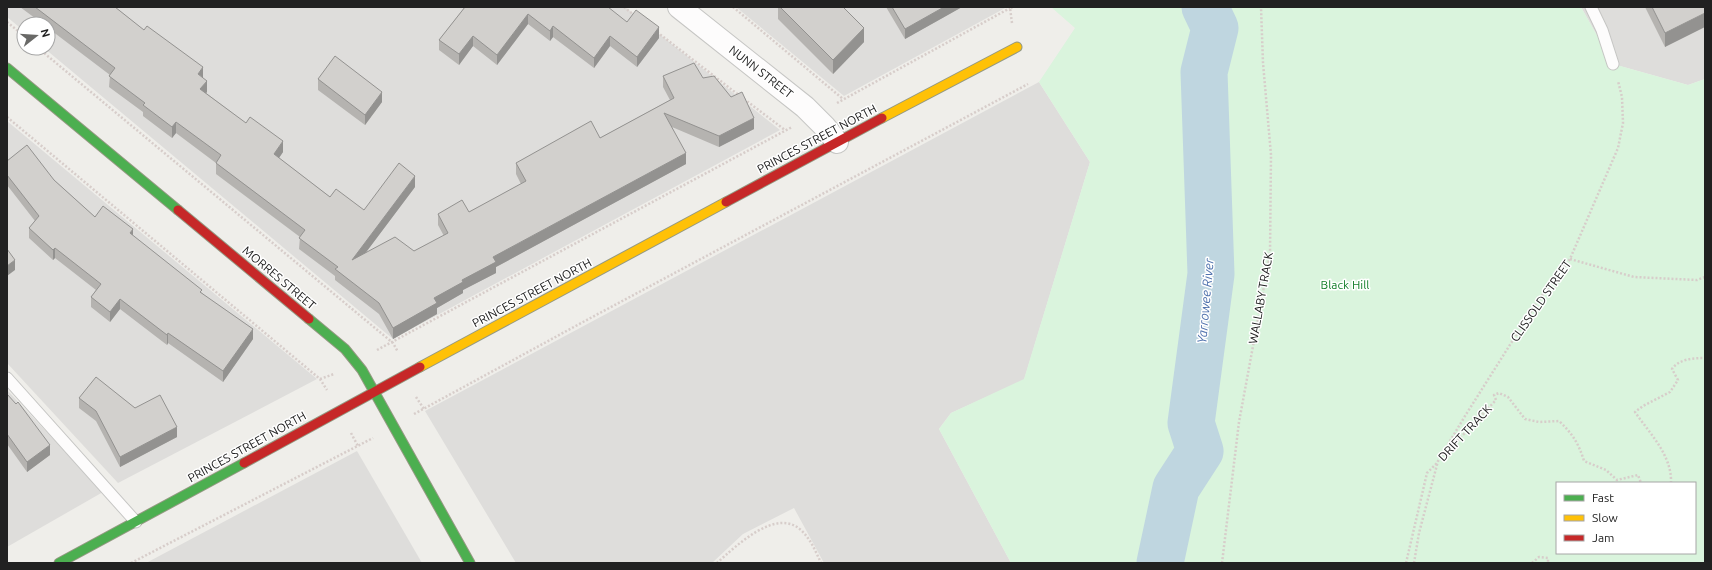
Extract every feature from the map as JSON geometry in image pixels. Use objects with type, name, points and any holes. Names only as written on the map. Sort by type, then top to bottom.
[{"type":"street","name":"NUNN STREET","points":[[679,7],[814,115],[837,142]]},
{"type":"street","name":"PRINCES STREET NORTH","points":[[59,563],[837,142],[1017,47]]},
{"type":"street","name":"MORRES STREET","points":[[7,68],[345,349],[356,362],[374,392],[470,563]]},
{"type":"lane","points":[[1590,7],[1602,30],[1613,64]]},
{"type":"lane","points":[[7,378],[136,522]]},
{"type":"path","points":[[624,7],[636,16]]},
{"type":"path","points":[[733,7],[843,99]]},
{"type":"path","name":"WALLABY TRACK","points":[[1222,563],[1239,422],[1270,254],[1271,155],[1263,63],[1261,7]]},
{"type":"path","points":[[374,352],[1010,8]]},
{"type":"path","points":[[7,22],[16,29]]},
{"type":"path","points":[[655,31],[785,130]]},
{"type":"path","points":[[48,56],[393,342],[401,358],[413,393],[424,409]]},
{"type":"path","name":"CLISSOLD STREET","points":[[1414,563],[1419,533],[1438,461],[1537,302],[1570,259],[1618,148],[1621,135],[1622,97],[1613,64]]},
{"type":"path","points":[[131,563],[358,446],[590,318],[1028,84]]},
{"type":"path","points":[[7,117],[320,379],[358,446]]},
{"type":"path","points":[[1570,259],[1634,277],[1697,280],[1705,277]]},
{"type":"path","points":[[1671,482],[1671,471],[1664,452],[1635,412],[1643,406],[1670,392],[1678,380],[1672,369],[1676,363],[1693,358],[1705,358]]},
{"type":"path","name":"DRIFT TRACK","points":[[1406,563],[1427,473],[1496,400],[1494,395],[1499,394],[1508,398],[1525,419],[1539,422],[1558,421],[1570,431],[1580,447],[1584,461],[1606,470],[1617,480],[1638,475],[1641,482]]},
{"type":"path","points":[[717,563],[743,539],[766,527],[779,523],[792,525],[802,531],[809,540],[821,563]]},
{"type":"path","points":[[1532,563],[1539,557],[1548,558],[1548,563]]},
{"type":"shaded area","points":[[7,7],[625,7],[780,130],[393,339],[54,56],[56,56],[56,16],[16,16],[16,24],[7,17]]},
{"type":"shaded area","points":[[736,7],[1007,7],[844,96]]},
{"type":"shaded area","points":[[1581,7],[1705,7],[1705,79],[1688,85],[1613,64]]},
{"type":"shaded area","points":[[1039,82],[1090,162],[1024,380],[951,413],[939,429],[1011,563],[824,563],[794,508],[743,534],[712,563],[516,563],[425,411]]},
{"type":"shaded area","points":[[7,121],[317,379],[118,483],[7,363]]},
{"type":"shaded area","points":[[7,390],[103,492],[7,547]]},
{"type":"shaded area","points":[[357,451],[422,563],[146,563]]},
{"type":"green space","name":"Black Hill","points":[[1051,7],[1581,7],[1613,64],[1688,85],[1705,79],[1705,563],[1011,563],[939,429],[951,413],[1024,379],[1090,162],[1039,82],[1075,28]]},
{"type":"building","points":[[35,7],[115,7],[144,30],[147,26],[203,67],[198,74],[207,81],[200,89],[246,123],[250,117],[283,141],[274,154],[330,197],[336,189],[364,210],[399,163],[415,176],[352,260],[395,237],[414,251],[448,233],[438,214],[462,200],[469,212],[526,181],[516,163],[591,121],[600,138],[674,98],[663,76],[694,63],[703,78],[714,76],[731,97],[742,92],[754,118],[719,136],[664,113],[686,153],[493,257],[496,262],[462,280],[463,282],[434,298],[437,303],[393,328],[379,303],[335,269],[338,267],[299,238],[305,230],[216,163],[221,155],[176,122],[172,127],[143,105],[145,103],[109,76],[115,68],[56,23],[56,16],[47,16]]},
{"type":"building","points":[[465,7],[608,7],[627,22],[636,10],[659,27],[637,57],[610,36],[594,58],[553,26],[550,31],[528,14],[497,55],[473,36],[459,54],[439,40]]},
{"type":"building","points":[[780,7],[843,7],[864,28],[833,60]]},
{"type":"building","points":[[892,7],[944,7],[905,29]]},
{"type":"building","points":[[1652,7],[1705,7],[1705,13],[1665,33]]},
{"type":"building","points":[[335,56],[382,92],[365,115],[318,79]]},
{"type":"building","points":[[27,145],[54,180],[95,217],[103,206],[133,229],[130,233],[202,290],[200,292],[253,329],[223,371],[168,333],[167,335],[120,299],[110,312],[91,297],[101,284],[55,248],[53,250],[29,228],[39,216],[7,175],[7,161]]},
{"type":"building","points":[[7,249],[15,260],[7,266]]},
{"type":"building","points":[[96,377],[135,408],[160,395],[177,427],[120,457],[96,411],[79,398]]},
{"type":"building","points":[[7,394],[16,404],[18,402],[50,445],[27,462],[7,434]]},
{"type":"waterway","name":"Yarrowee River","points":[[1160,563],[1176,488],[1200,451],[1191,423],[1211,274],[1204,72],[1215,28],[1205,7]]},
{"type":"traffic: fast","points":[[7,68],[178,210]]},
{"type":"traffic: fast","points":[[309,319],[345,349],[362,370],[470,563]]},
{"type":"traffic: fast","points":[[59,563],[244,463]]},
{"type":"traffic: slow","points":[[882,118],[1017,47]]},
{"type":"traffic: slow","points":[[420,367],[726,202]]},
{"type":"traffic: jam","points":[[726,202],[882,118]]},
{"type":"traffic: jam","points":[[178,210],[309,319]]},
{"type":"traffic: jam","points":[[244,463],[420,367]]}]
